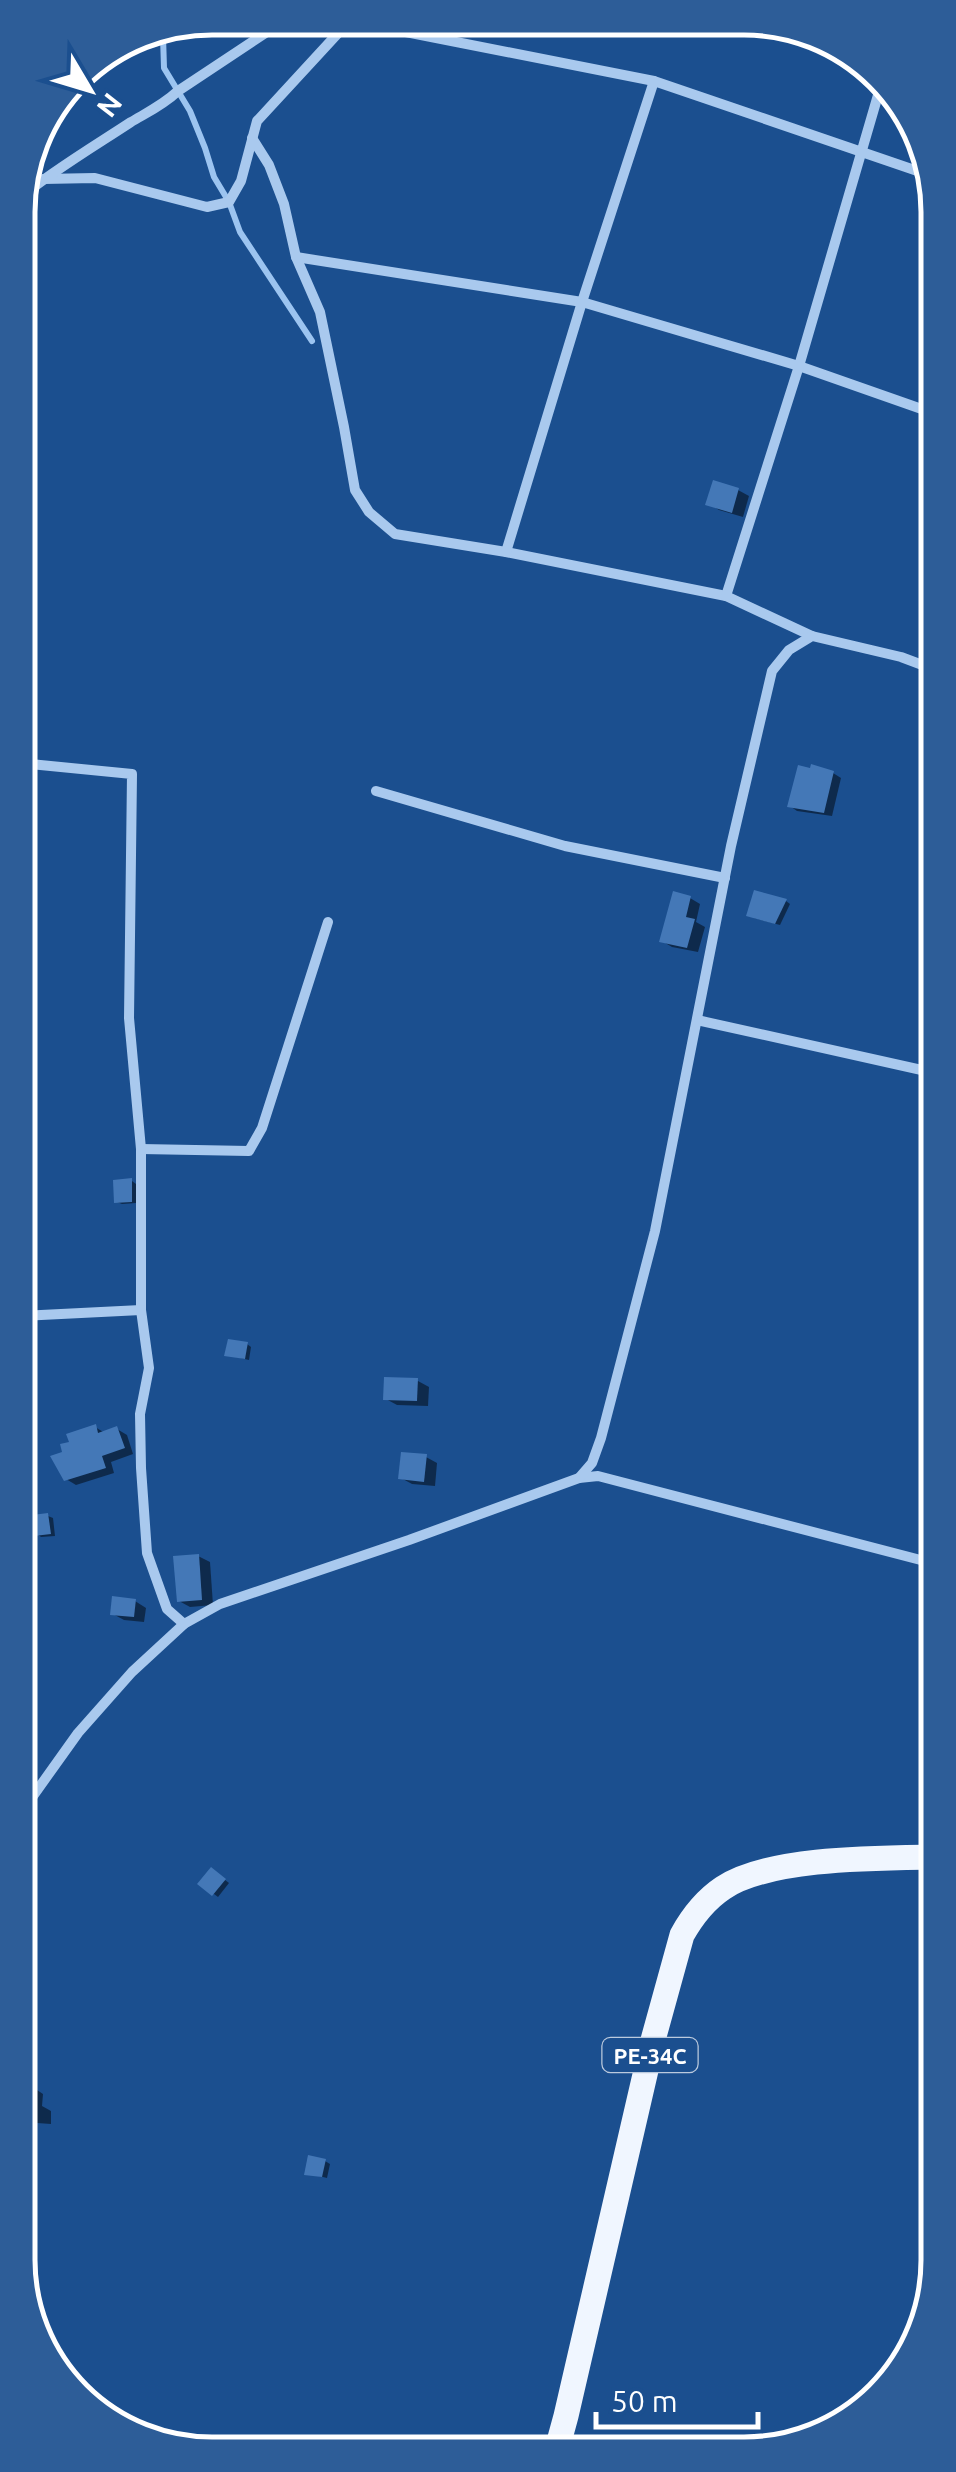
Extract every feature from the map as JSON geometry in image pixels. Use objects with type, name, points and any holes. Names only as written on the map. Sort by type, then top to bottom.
[{"type":"main road","name":"PE-34C","points":[[560,2437],[654,2040],[679,1945],[690,1921],[725,1886],[745,1876],[826,1862],[921,1858]]},
{"type":"street","points":[[37,184],[163,105],[262,35]]},
{"type":"street","points":[[43,179],[95,178],[206,207],[229,202],[241,181],[257,122],[337,35]]},
{"type":"street","points":[[427,35],[654,80],[916,171]]},
{"type":"street","points":[[506,552],[654,80]]},
{"type":"street","points":[[726,596],[799,366],[877,97]]},
{"type":"street","points":[[252,138],[269,164],[284,204],[296,258],[320,312],[355,490],[370,512],[396,534],[726,596],[812,636],[921,664]]},
{"type":"street","points":[[296,258],[582,302],[799,366],[921,408]]},
{"type":"street","points":[[579,1478],[592,1462],[601,1438],[659,1213],[725,878],[772,671],[790,650],[812,636]]},
{"type":"street","points":[[35,764],[132,774],[130,1018],[140,1149],[141,1310],[149,1368],[140,1414],[141,1468],[147,1553],[167,1610],[184,1624]]},
{"type":"street","points":[[376,791],[565,846],[725,878]]},
{"type":"street","points":[[140,1149],[249,1151],[262,1128],[328,922]]},
{"type":"street","points":[[698,1020],[921,1070]]},
{"type":"street","points":[[35,1315],[141,1310]]},
{"type":"street","points":[[35,1792],[78,1734],[132,1672],[184,1624],[220,1604],[579,1478],[598,1476],[921,1560]]},
{"type":"building","points":[[713,480],[739,488],[732,513],[705,505]]},
{"type":"building","points":[[811,764],[834,771],[824,813],[787,807],[798,765],[810,768]]},
{"type":"building","points":[[754,890],[787,899],[775,924],[746,916]]},
{"type":"building","points":[[673,891],[691,896],[686,917],[695,919],[687,948],[659,942]]},
{"type":"building","points":[[132,1178],[132,1202],[114,1203],[113,1180]]},
{"type":"building","points":[[228,1339],[248,1342],[245,1359],[224,1356]]},
{"type":"building","points":[[384,1377],[418,1378],[417,1401],[383,1400]]},
{"type":"building","points":[[96,1424],[98,1433],[117,1426],[125,1448],[102,1456],[106,1468],[64,1481],[50,1456],[62,1452],[60,1444],[69,1442],[66,1434]]},
{"type":"building","points":[[401,1452],[427,1454],[424,1482],[398,1479]]},
{"type":"building","points":[[48,1513],[51,1534],[35,1536],[35,1515]]},
{"type":"building","points":[[199,1554],[202,1600],[177,1602],[173,1556]]},
{"type":"building","points":[[112,1596],[136,1599],[134,1617],[110,1615]]},
{"type":"building","points":[[211,1867],[226,1879],[212,1896],[197,1884]]},
{"type":"building","points":[[308,2155],[326,2159],[322,2177],[304,2175]]},
{"type":"waterway","points":[[163,42],[164,68],[190,111],[214,177],[240,232],[312,341]]}]
